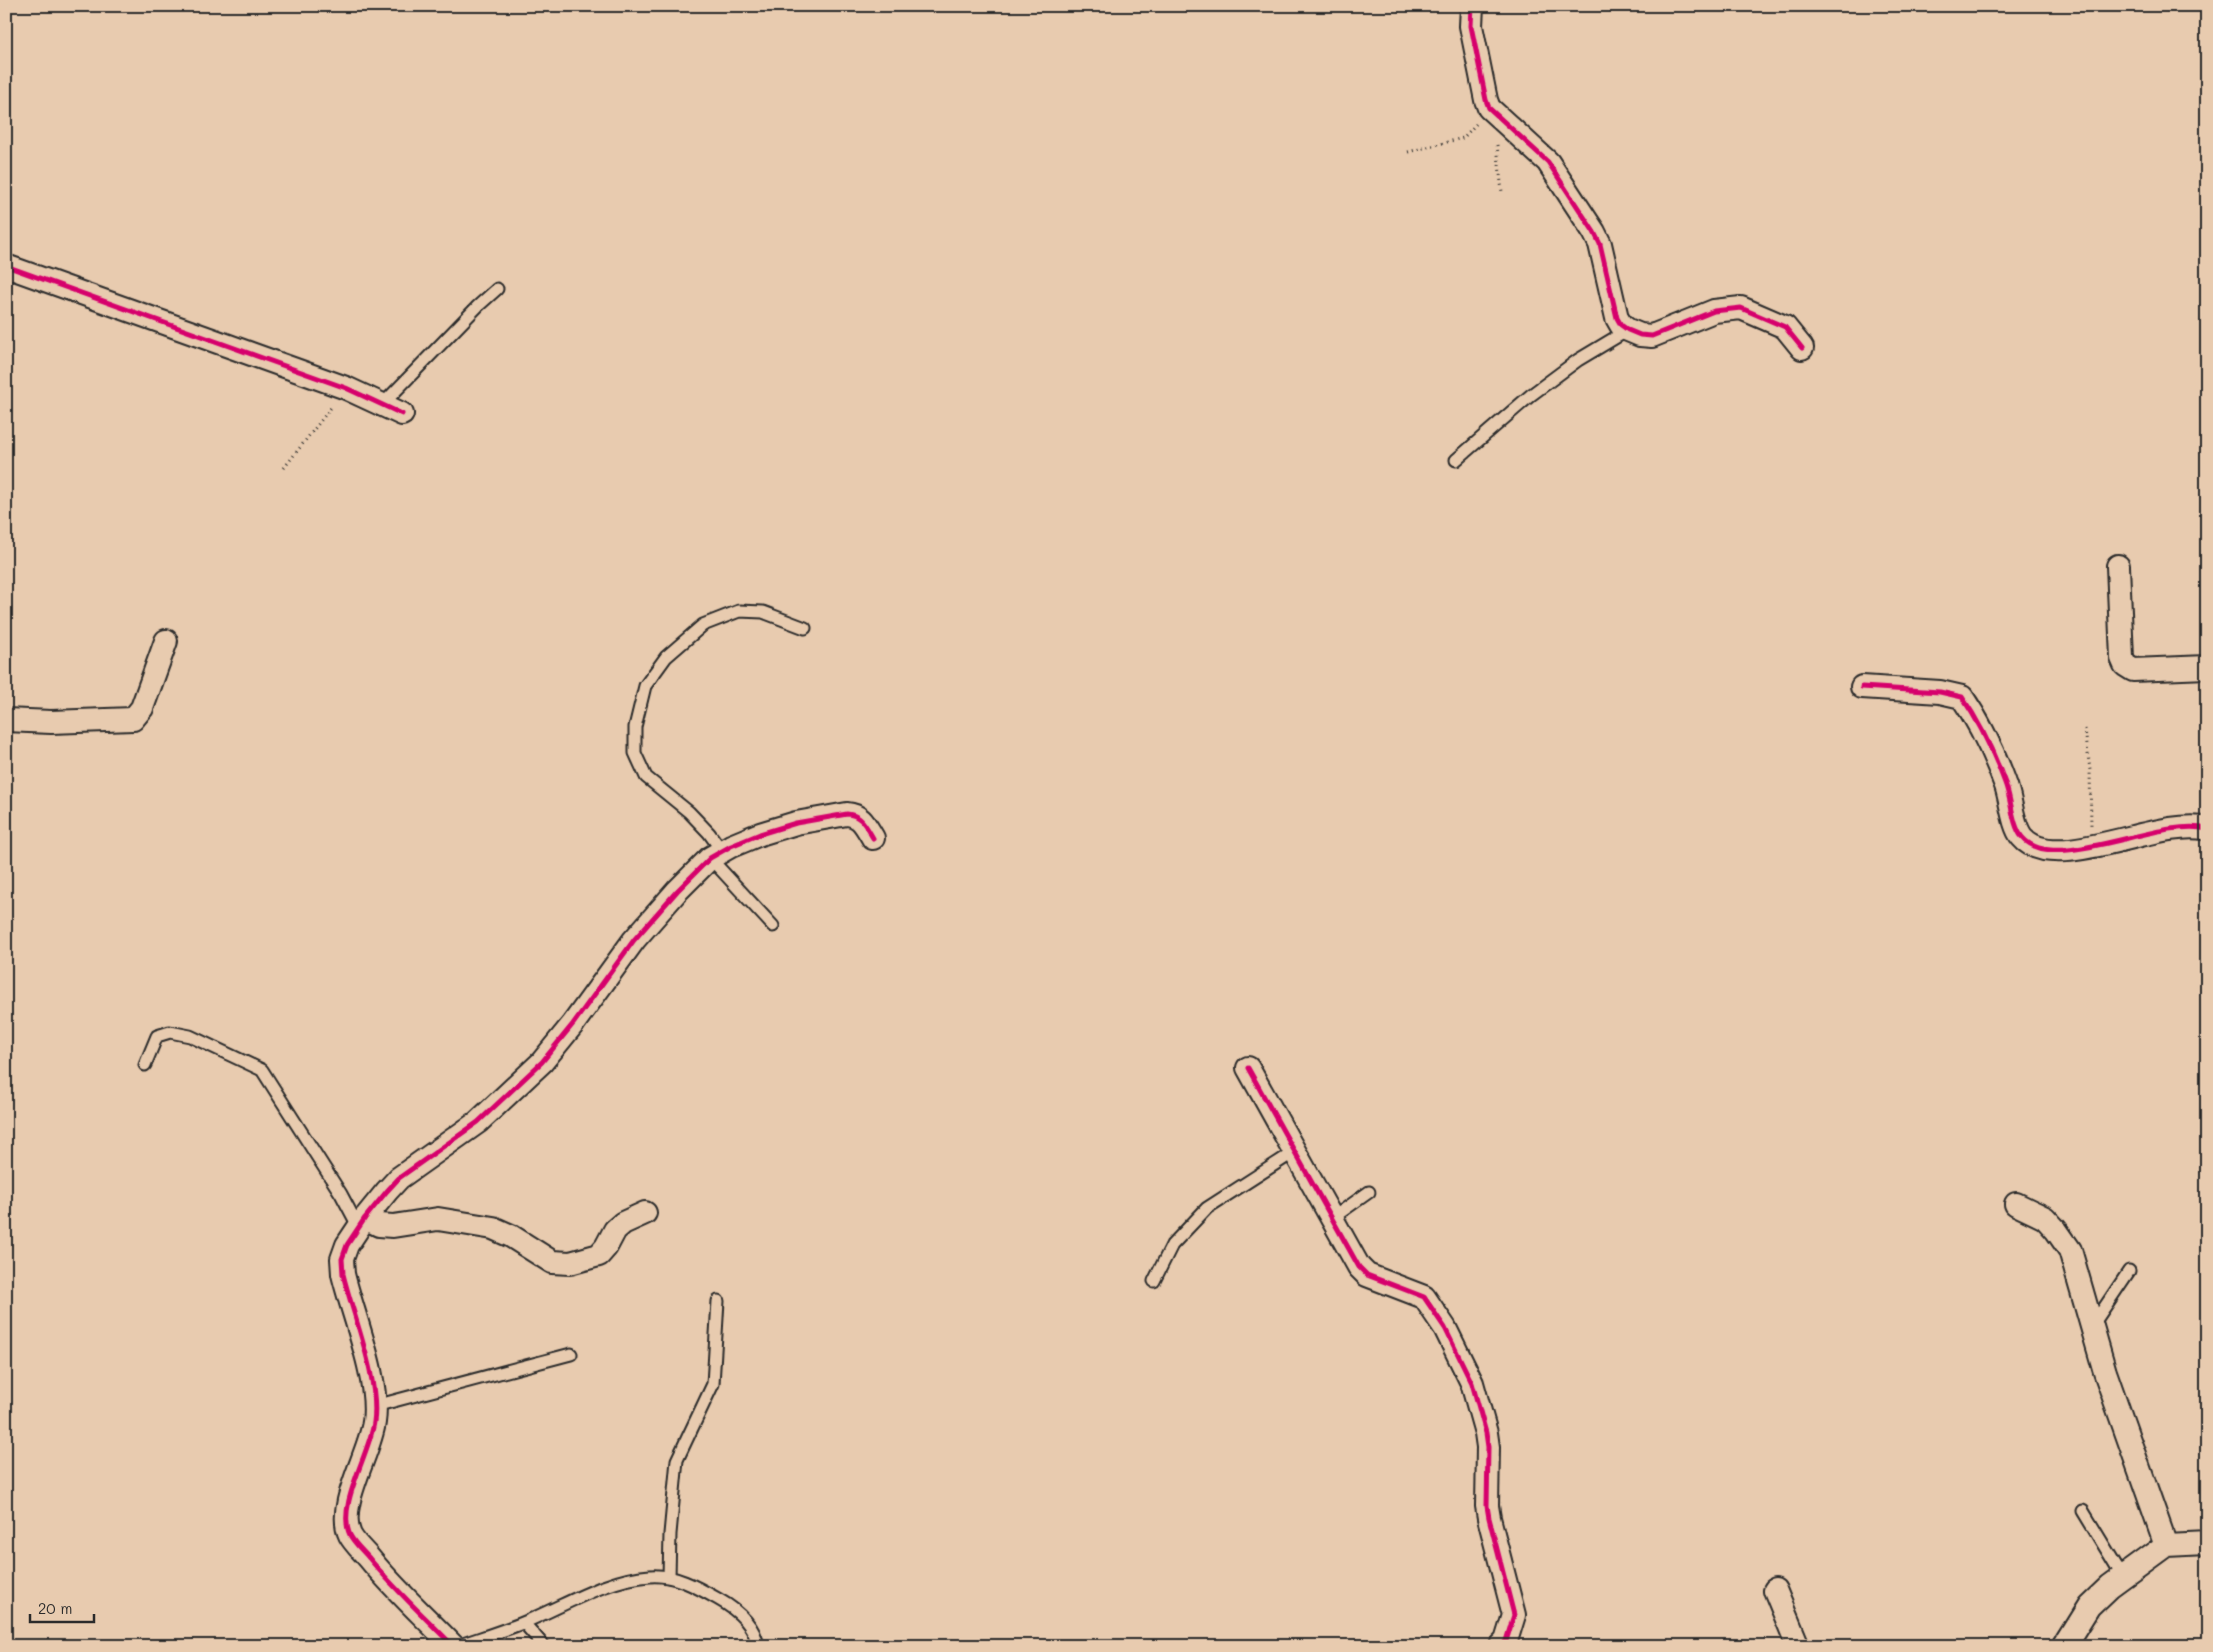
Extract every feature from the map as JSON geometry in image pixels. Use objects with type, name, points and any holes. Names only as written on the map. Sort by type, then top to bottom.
[{"type":"street","points":[[1472,6],[1471,26],[1491,108],[1548,162],[1594,232],[1600,244],[1617,318],[1621,324],[1628,330],[1640,335],[1652,336],[1714,311],[1742,308],[1785,327],[1802,348]]},
{"type":"street","points":[[6,266],[346,388],[392,409]]},
{"type":"street","points":[[2118,566],[2122,658],[2125,665],[2133,670],[2207,667]]},
{"type":"street","points":[[6,720],[51,722],[133,719],[142,708],[166,642]]},
{"type":"street","points":[[1862,687],[1940,692],[1962,697],[1988,742],[2006,783],[2021,837],[2033,847],[2074,851],[2168,828],[2207,829]]},
{"type":"street","points":[[455,1646],[415,1610],[350,1535],[346,1518],[346,1507],[373,1430],[375,1406],[373,1382],[343,1274],[342,1259],[347,1246],[361,1222],[400,1178],[478,1122],[542,1062],[574,1024],[634,940],[676,891],[716,855],[760,834],[796,823],[847,814],[855,814],[874,838]]},
{"type":"street","points":[[1248,1068],[1359,1267],[1366,1275],[1424,1297],[1445,1328],[1472,1383],[1488,1447],[1488,1518],[1514,1615],[1506,1641],[1501,1646]]},
{"type":"street","points":[[2016,1204],[2045,1218],[2070,1250],[2091,1328],[2166,1544]]},
{"type":"street","points":[[361,1222],[393,1226],[438,1219],[493,1228],[511,1236],[552,1262],[570,1263],[599,1255],[606,1247],[615,1230],[623,1223],[645,1213]]},
{"type":"street","points":[[2064,1646],[2089,1606],[2166,1544],[2207,1542]]},
{"type":"street","points":[[1775,1590],[1798,1646]]},
{"type":"lane","points":[[392,409],[478,306],[497,289]]},
{"type":"lane","points":[[1456,460],[1531,394],[1578,360],[1628,330]]},
{"type":"lane","points":[[773,926],[716,855],[709,834],[689,812],[646,777],[635,753],[635,727],[645,686],[666,657],[703,625],[738,611],[763,612],[805,628]]},
{"type":"lane","points":[[145,1065],[158,1036],[170,1032],[190,1036],[262,1070],[361,1222]]},
{"type":"lane","points":[[1154,1281],[1172,1246],[1207,1208],[1294,1152]]},
{"type":"lane","points":[[1331,1219],[1369,1192]]},
{"type":"lane","points":[[2091,1328],[2129,1271]]},
{"type":"lane","points":[[669,1577],[670,1534],[677,1460],[713,1384],[718,1301]]},
{"type":"lane","points":[[375,1406],[572,1354]]},
{"type":"lane","points":[[2083,1511],[2123,1577]]},
{"type":"lane","points":[[455,1646],[524,1623],[614,1582],[651,1575],[669,1577],[694,1585],[736,1609],[756,1634],[758,1646]]},
{"type":"lane","points":[[524,1623],[544,1646]]},
{"type":"path","points":[[1408,152],[1463,138],[1491,108]]},
{"type":"path","points":[[1491,108],[1502,192]]},
{"type":"path","points":[[284,468],[346,388]]},
{"type":"path","points":[[2085,729],[2090,770],[2091,847]]},
{"type":"cycle path","points":[[1472,6],[1471,26],[1489,108],[1548,162],[1594,232],[1600,244],[1617,318],[1621,325],[1640,335],[1652,336],[1714,311],[1741,308],[1785,327],[1802,348]]},
{"type":"cycle path","points":[[6,266],[346,388],[402,414]]},
{"type":"cycle path","points":[[1862,687],[1940,692],[1962,697],[1981,728],[1996,761],[2007,789],[2019,832],[2022,837],[2037,847],[2058,850],[2082,848],[2163,830],[2187,827],[2207,829]]},
{"type":"cycle path","points":[[453,1646],[400,1592],[350,1535],[347,1523],[347,1509],[355,1479],[371,1435],[375,1405],[369,1368],[343,1274],[342,1259],[347,1245],[365,1218],[399,1178],[478,1122],[542,1062],[573,1024],[634,940],[677,891],[710,858],[731,846],[760,834],[796,823],[847,814],[860,819],[873,838]]},
{"type":"cycle path","points":[[1248,1068],[1359,1267],[1367,1275],[1424,1297],[1445,1328],[1472,1383],[1488,1447],[1487,1506],[1489,1518],[1514,1615],[1506,1641],[1501,1646]]}]
